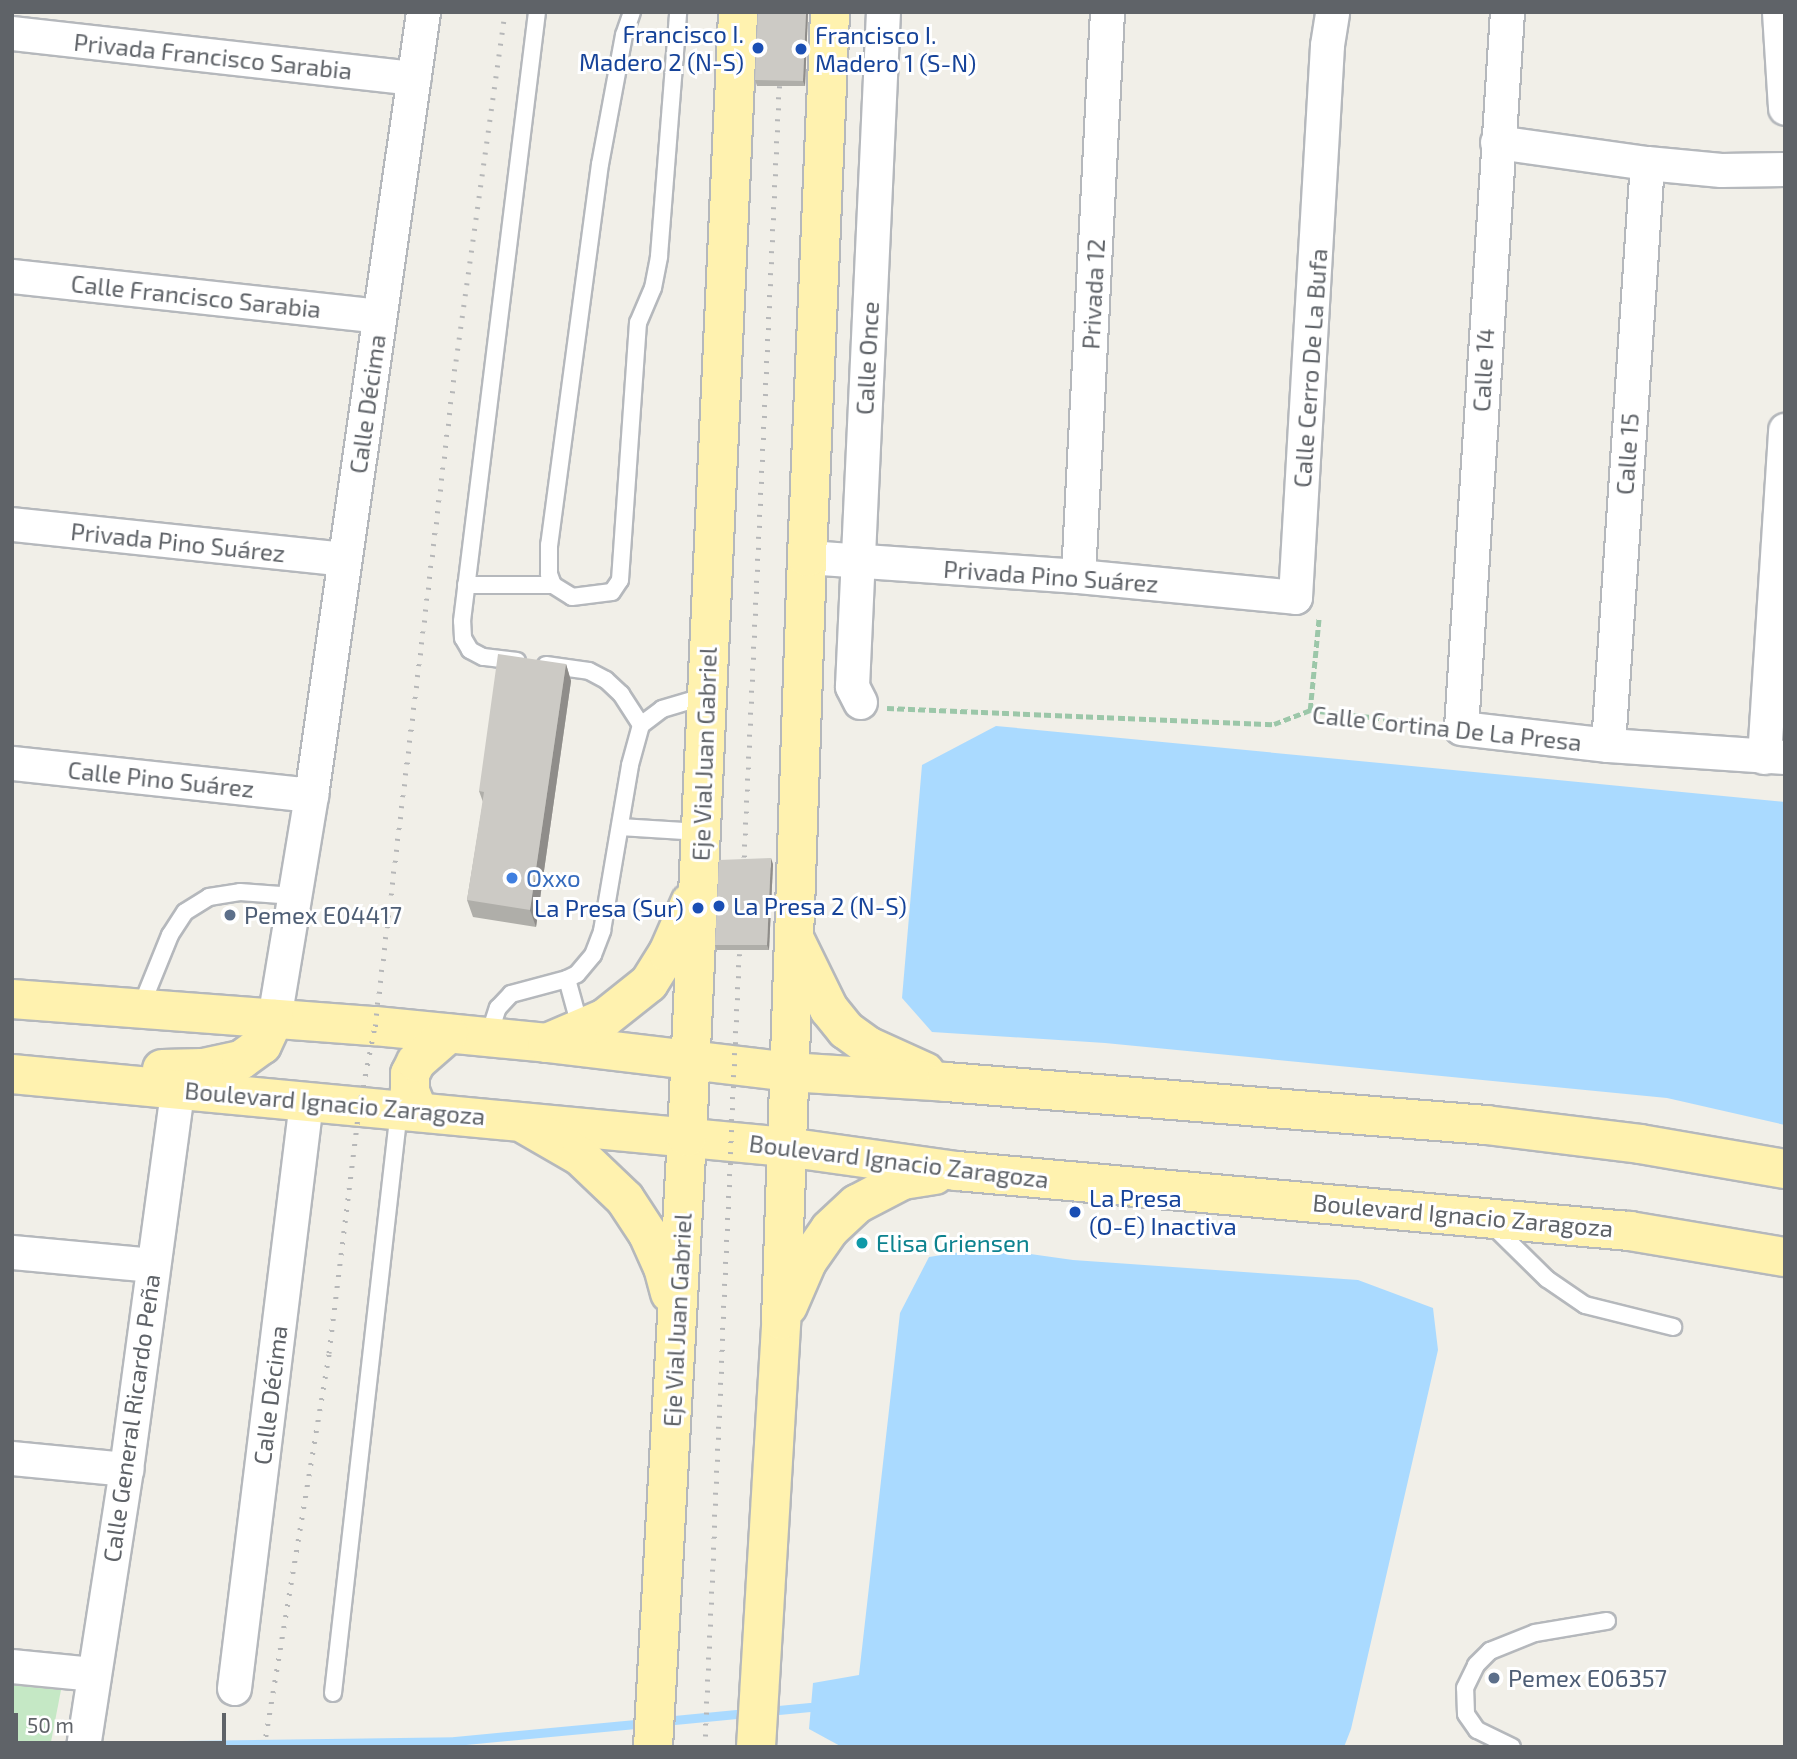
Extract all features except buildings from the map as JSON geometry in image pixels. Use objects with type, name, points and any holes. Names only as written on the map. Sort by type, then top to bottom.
[{"type":"main road","name":"Eje Vial Juan Gabriel","points":[[653,1744],[687,1137],[738,12]]},
{"type":"main road","points":[[757,1738],[781,1320],[807,557],[830,12]]},
{"type":"main road","points":[[564,1036],[627,1003],[649,983],[667,953],[698,885]]},
{"type":"main road","points":[[793,933],[818,989],[829,1009],[846,1030],[868,1046],[946,1082]]},
{"type":"main road","points":[[12,999],[488,1038],[564,1036],[689,1061],[789,1072],[1486,1125],[1640,1144],[1785,1169]]},
{"type":"main road","points":[[88,1081],[133,1070],[203,1068],[241,1060],[262,1045],[274,1019]]},
{"type":"main road","points":[[409,1111],[410,1074],[416,1062],[448,1034]]},
{"type":"main road","name":"Boulevard Ignacio Zaragoza","points":[[12,1074],[515,1119],[786,1147],[957,1171],[1483,1216],[1629,1231],[1785,1256]]},
{"type":"main road","points":[[515,1119],[580,1156],[625,1199],[648,1234],[663,1267],[676,1317]]},
{"type":"main road","points":[[781,1320],[807,1262],[830,1229],[857,1204],[903,1180],[957,1171]]},
{"type":"street","name":"Calle Décima","points":[[274,1019],[311,795],[423,12]]},
{"type":"street","name":"Calle Once","points":[[860,702],[852,686],[883,12]]},
{"type":"street","name":"Privada 12","points":[[1078,576],[1107,12]]},
{"type":"street","name":"Calle Cerro De La Bufa","points":[[1296,597],[1327,45],[1332,12]]},
{"type":"street","name":"Calle 14","points":[[1461,728],[1507,12]]},
{"type":"street","points":[[1779,12],[1785,108]]},
{"type":"street","name":"Privada Francisco Sarabia","points":[[12,33],[413,78]]},
{"type":"street","points":[[1497,142],[1647,163],[1721,170],[1785,169]]},
{"type":"street","name":"Calle 15","points":[[1608,744],[1647,163]]},
{"type":"street","name":"Calle Francisco Sarabia","points":[[12,276],[379,316]]},
{"type":"street","points":[[1775,757],[1785,430]]},
{"type":"street","name":"Privada Pino Suárez","points":[[12,524],[345,559]]},
{"type":"street","name":"Privada Pino Suárez","points":[[807,557],[1078,576],[1296,597]]},
{"type":"street","name":"Calle Cortina De La Presa","points":[[1461,728],[1608,744],[1775,757]]},
{"type":"street","name":"Calle Pino Suárez","points":[[12,763],[311,795]]},
{"type":"street","name":"Calle General Ricardo Peña","points":[[83,1747],[126,1469],[177,1090]]},
{"type":"street","name":"Calle Décima","points":[[234,1688],[306,1102]]},
{"type":"street","points":[[12,1252],[152,1265]]},
{"type":"street","points":[[12,1458],[126,1469]]},
{"type":"street","points":[[12,1666],[94,1674]]},
{"type":"lane","points":[[537,12],[466,585],[463,638],[470,650],[483,657],[589,671],[606,680],[621,694],[641,725]]},
{"type":"lane","points":[[553,585],[549,574],[549,545],[600,164],[624,35],[632,12]]},
{"type":"lane","points":[[466,585],[553,585],[572,597],[590,597],[612,592],[620,580],[638,323],[653,288],[659,257],[678,12]]},
{"type":"lane","points":[[488,1038],[498,1008],[511,994],[567,979],[577,974],[593,955],[602,932],[630,765],[641,725],[662,709],[706,696]]},
{"type":"lane","points":[[620,827],[701,832]]},
{"type":"lane","points":[[140,1009],[170,935],[185,912],[209,897],[240,892],[294,896]]},
{"type":"lane","points":[[564,1036],[567,979]]},
{"type":"lane","points":[[333,1693],[409,1111]]},
{"type":"lane","points":[[1483,1216],[1547,1279],[1585,1305],[1603,1312],[1673,1327]]},
{"type":"lane","points":[[1512,1747],[1477,1730],[1466,1714],[1465,1688],[1476,1665],[1490,1651],[1535,1633],[1607,1622]]},
{"type":"path","points":[[1296,597],[1319,609],[1310,710]]},
{"type":"path","name":"Calle Cortina De La Presa","points":[[860,702],[873,707],[1274,724],[1310,710],[1461,728]]},
{"type":"green space","points":[[12,1685],[61,1690],[50,1747],[12,1747]]},
{"type":"water","points":[[996,726],[1785,802],[1785,1125],[1667,1098],[1105,1043],[932,1032],[902,998],[922,765]]},
{"type":"water","points":[[987,1248],[1073,1260],[1358,1280],[1433,1308],[1438,1350],[1351,1729],[1344,1747],[842,1747],[809,1729],[813,1683],[859,1675],[900,1313],[929,1257]]},
{"type":"waterway","points":[[768,1711],[810,1707]]},
{"type":"waterway","points":[[664,1721],[747,1713]]},
{"type":"waterway","points":[[107,1746],[455,1741],[646,1723]]},
{"type":"railway","points":[[264,1747],[329,1353],[359,1108],[375,1026],[456,361],[505,12]]},
{"type":"railway","points":[[743,879],[780,68]]},
{"type":"railway","points":[[705,1747],[740,932]]},
{"type":"place","name":"Francisco I. Madero 2 (N-S)","points":[[758,48]]},
{"type":"place","name":"Francisco I. Madero 1 (S-N)","points":[[801,49]]},
{"type":"place","name":"Oxxo","points":[[512,878]]},
{"type":"place","name":"La Presa 2 (N-S)","points":[[719,906]]},
{"type":"place","name":"La Presa (Sur)","points":[[698,908]]},
{"type":"place","name":"Pemex E04417","points":[[230,915]]},
{"type":"place","name":"La Presa (O-E) Inactiva","points":[[1075,1212]]},
{"type":"place","name":"Elisa Griensen","points":[[862,1243]]},
{"type":"place","name":"Pemex E06357","points":[[1494,1678]]}]
